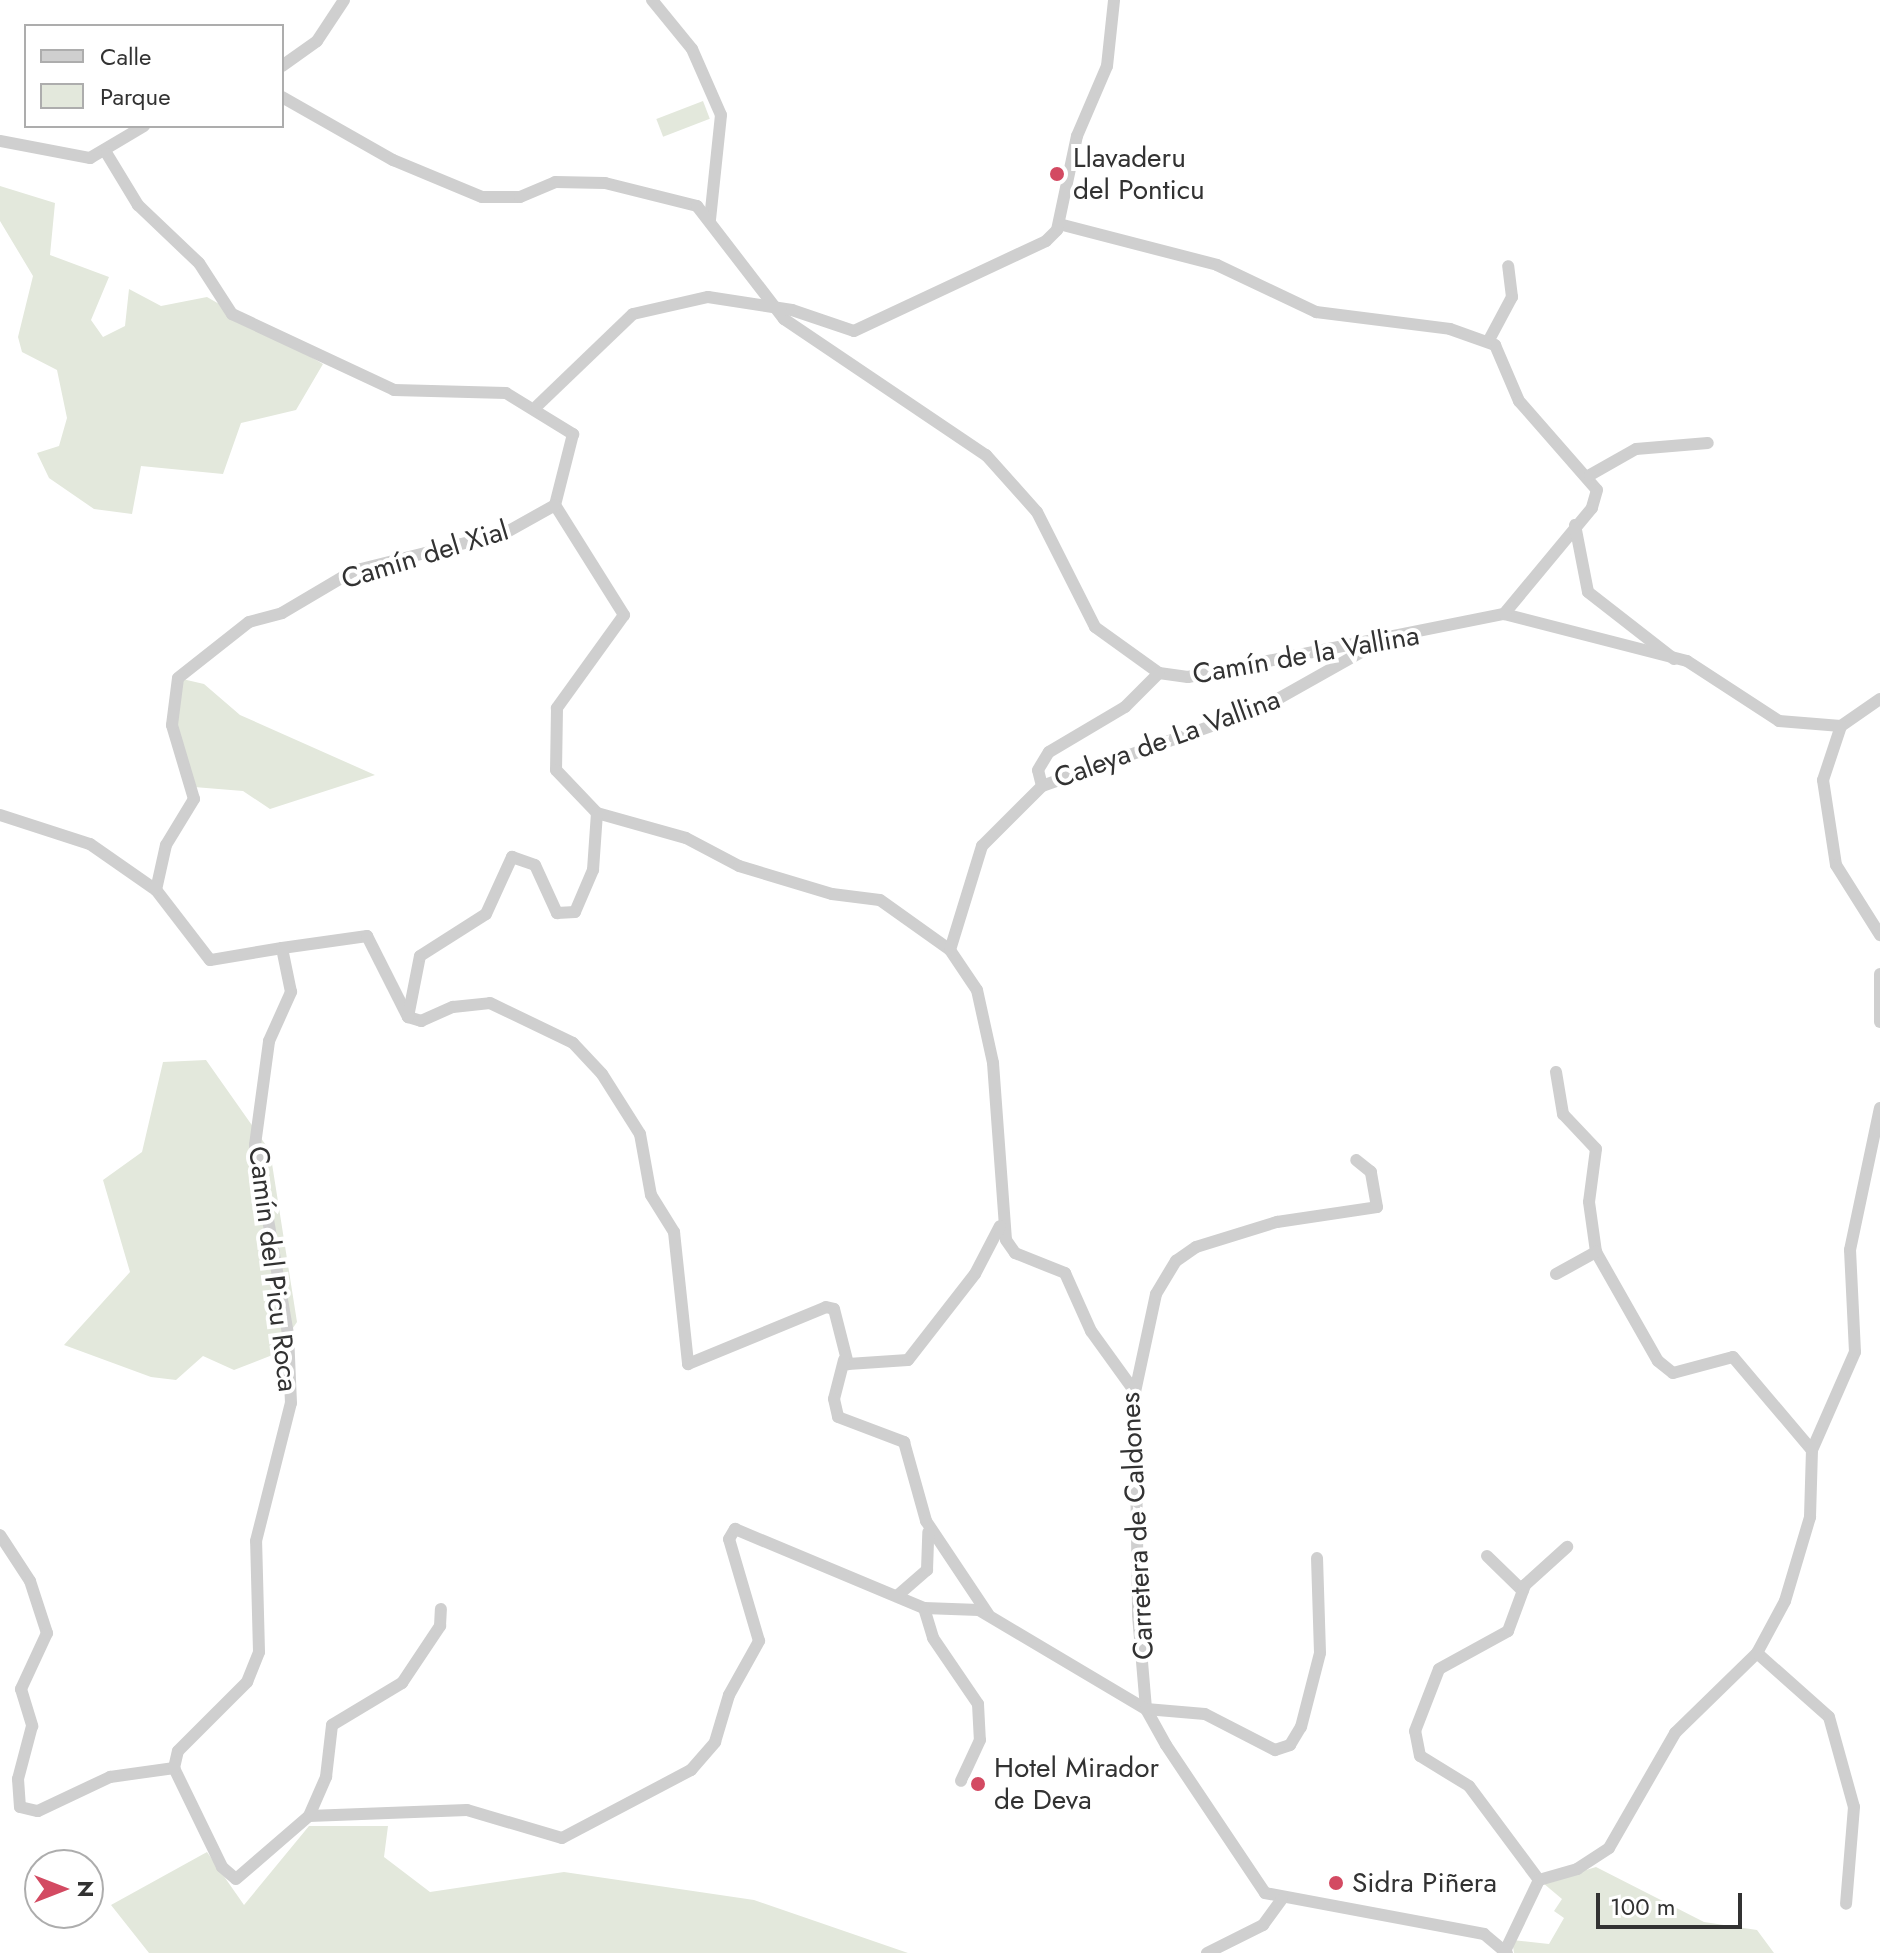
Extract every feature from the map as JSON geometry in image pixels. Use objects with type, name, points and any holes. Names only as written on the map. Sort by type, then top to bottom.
[{"type":"street","points":[[284,65],[317,41],[344,0]]},
{"type":"street","points":[[284,98],[406,166],[482,197],[520,197],[562,181],[605,183],[682,200],[710,219],[721,115],[692,49],[652,0]]},
{"type":"street","points":[[537,406],[633,314],[708,297],[863,329],[1046,241],[1059,224],[1077,136],[1107,66],[1114,0]]},
{"type":"street","points":[[0,141],[59,155],[107,154],[141,128]]},
{"type":"street","points":[[107,154],[138,205],[199,263],[232,314],[404,393],[495,391],[537,406],[575,439],[555,505],[624,615],[557,708],[553,727],[556,770],[597,813],[686,838],[739,866],[880,900],[950,950],[977,990],[993,1063],[1000,1226],[975,1274],[914,1356],[893,1363],[844,1360]]},
{"type":"street","name":"Camín de la Vallina","points":[[710,219],[777,311],[986,455],[1037,512],[1095,627],[1159,673],[1188,677],[1379,642],[1504,614],[1674,659],[1779,721],[1841,726]]},
{"type":"street","points":[[1059,224],[1217,265],[1316,312],[1489,340],[1507,360],[1529,414],[1590,475],[1595,503],[1504,614]]},
{"type":"street","points":[[1489,340],[1512,297],[1508,266]]},
{"type":"street","points":[[1590,475],[1636,449],[1708,443]]},
{"type":"street","name":"Camín del Xial","points":[[156,890],[166,845],[194,799],[171,712],[184,670],[202,664],[249,622],[282,613],[353,571],[482,540],[555,505]]},
{"type":"street","points":[[1575,525],[1588,592],[1674,659]]},
{"type":"street","name":"Caleya de La Vallina","points":[[950,950],[982,846],[1042,786],[1260,709],[1379,642]]},
{"type":"street","points":[[1042,786],[1038,770],[1049,752],[1125,707],[1159,673]]},
{"type":"street","points":[[1880,699],[1841,726],[1823,780],[1825,822],[1841,874],[1880,935]]},
{"type":"street","points":[[408,1017],[420,956],[486,914],[512,857],[535,865],[557,913],[575,912],[593,870],[597,813]]},
{"type":"street","points":[[0,815],[90,844],[156,890],[210,960],[367,936],[408,1017],[421,1021],[453,1007],[490,1003],[573,1043],[602,1074],[640,1134],[651,1195],[674,1232],[688,1364],[826,1307],[834,1309],[844,1360],[834,1399],[838,1417],[904,1442],[926,1521],[930,1563],[897,1596]]},
{"type":"street","name":"Camín del Picu Roca","points":[[174,1768],[178,1751],[247,1682],[259,1652],[256,1541],[291,1403],[288,1334],[255,1145],[269,1041],[291,992],[282,948]]},
{"type":"street","points":[[1880,974],[1880,1022]]},
{"type":"street","points":[[1556,1072],[1563,1114],[1596,1149],[1589,1202],[1596,1252],[1668,1372],[1733,1357],[1812,1450]]},
{"type":"street","points":[[1207,1953],[1263,1925],[1281,1900],[1334,1903],[1484,1934],[1506,1951],[1539,1880],[1577,1869],[1609,1848],[1675,1733],[1757,1653],[1799,1563],[1812,1450],[1855,1352],[1850,1250],[1880,1108]]},
{"type":"street","points":[[1135,1392],[1156,1294],[1186,1253],[1286,1219],[1377,1207],[1371,1172],[1356,1160]]},
{"type":"street","name":"Carretera de Caldones","points":[[1000,1226],[1015,1253],[1065,1273],[1091,1331],[1135,1392],[1132,1535],[1146,1709],[1242,1867],[1281,1900]]},
{"type":"street","points":[[1556,1274],[1596,1252]]},
{"type":"street","points":[[926,1521],[988,1614],[1146,1709],[1197,1712],[1267,1748],[1290,1745],[1320,1653],[1317,1558]]},
{"type":"street","points":[[309,1816],[467,1810],[562,1838],[691,1770],[715,1742],[729,1695],[759,1641],[729,1539],[735,1529],[924,1608],[988,1614]]},
{"type":"street","points":[[0,1535],[30,1581],[47,1633],[21,1689],[32,1726],[18,1779],[20,1807],[38,1811],[103,1779],[174,1768],[230,1878],[248,1875],[309,1816],[326,1777],[332,1725],[402,1683],[440,1626],[441,1609]]},
{"type":"street","points":[[1539,1880],[1490,1810],[1469,1786],[1420,1756],[1415,1741],[1431,1678],[1508,1631],[1523,1591],[1567,1547]]},
{"type":"street","points":[[1487,1556],[1523,1591]]},
{"type":"street","points":[[924,1608],[933,1638],[978,1704],[980,1740],[961,1781]]},
{"type":"street","points":[[1757,1653],[1829,1717],[1854,1807],[1846,1904]]},
{"type":"green space","points":[[703,101],[710,119],[663,137],[656,119]]},
{"type":"green space","points":[[0,186],[55,203],[50,255],[109,277],[91,320],[103,337],[125,326],[129,289],[161,306],[207,297],[323,364],[296,410],[241,423],[223,474],[141,466],[132,514],[94,509],[49,478],[37,453],[59,446],[67,418],[57,370],[22,352],[18,337],[33,276],[0,221]]},
{"type":"green space","points":[[178,678],[204,684],[240,715],[375,775],[270,809],[243,791],[194,787],[177,739]]},
{"type":"green space","points":[[206,1060],[270,1151],[297,1322],[275,1354],[234,1370],[203,1356],[176,1380],[151,1377],[64,1345],[130,1272],[103,1180],[142,1152],[163,1062]]},
{"type":"green space","points":[[309,1826],[388,1826],[384,1857],[430,1892],[564,1872],[754,1900],[908,1953],[149,1953],[111,1905],[207,1852],[244,1905]]},
{"type":"green space","points":[[1596,1867],[1704,1922],[1757,1930],[1774,1953],[1514,1953],[1512,1940],[1549,1944],[1564,1918],[1554,1911],[1562,1899],[1543,1883]]},
{"type":"place","name":"Llavaderu del Ponticu","points":[[1057,174]]},
{"type":"place","name":"Hotel Mirador de Deva","points":[[978,1784]]},
{"type":"place","name":"Sidra Piñera","points":[[1336,1883]]}]
